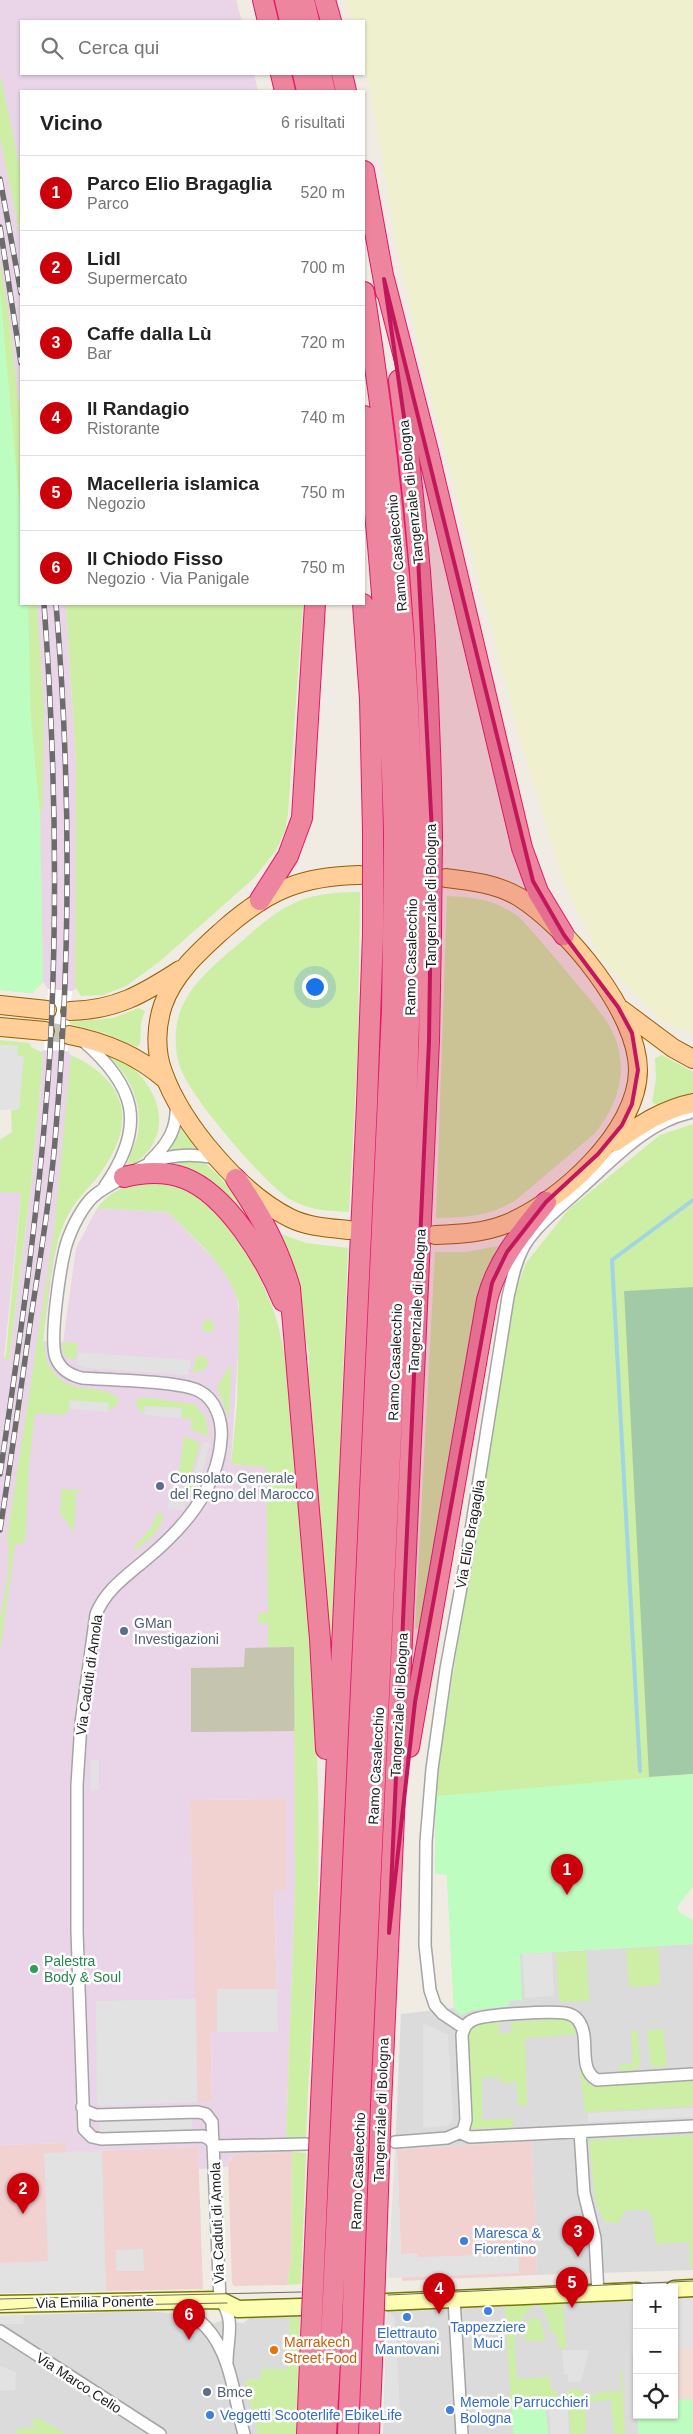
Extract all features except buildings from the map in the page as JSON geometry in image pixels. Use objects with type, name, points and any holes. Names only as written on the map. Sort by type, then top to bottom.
[{"type":"highway","points":[[263,0],[268,20]]},
{"type":"highway","points":[[285,0],[290,20]]},
{"type":"highway","points":[[304,0],[309,20]]},
{"type":"highway","points":[[325,0],[330,20]]},
{"type":"highway","points":[[281,75],[285,90]]},
{"type":"highway","points":[[302,75],[307,90]]},
{"type":"highway","points":[[321,75],[325,90]]},
{"type":"highway","points":[[342,75],[346,90]]},
{"type":"highway","name":"Tangenziale di Bologna","points":[[365,176],[384,279],[405,424],[418,557],[426,665],[412,832],[432,935],[381,2105],[370,2434]]},
{"type":"highway","points":[[384,279],[428,451],[522,848],[538,892],[564,935]]},
{"type":"highway","name":"Ramo Casalecchio","points":[[326,2434],[351,2104],[407,1084],[402,935],[412,832],[405,648],[384,427],[365,299]]},
{"type":"highway","name":"Ramo Casalecchio","points":[[365,424],[374,500],[391,716],[412,832]]},
{"type":"highway","points":[[260,900],[288,856],[302,818],[315,605]]},
{"type":"highway","points":[[307,2434],[373,934],[370,699],[362,605]]},
{"type":"highway","points":[[124,1177],[145,1173],[172,1175],[193,1182],[220,1204],[253,1246],[272,1278],[284,1303],[296,1352]]},
{"type":"highway","points":[[236,1179],[258,1210],[281,1256],[290,1288],[320,1638],[326,1754],[329,1936]]},
{"type":"highway","points":[[389,1932],[415,1702],[487,1300],[492,1283],[506,1252],[546,1202]]},
{"type":"highway","name":"Ramo Casalecchio","points":[[348,2434],[351,2104]]},
{"type":"main road","points":[[70,1011],[101,1009],[124,1002],[154,986],[186,965],[236,919],[260,900],[304,880],[360,875]]},
{"type":"main road","points":[[435,1235],[493,1228],[520,1218],[546,1202],[571,1181],[598,1154],[627,1116],[637,1082],[636,1046],[618,1007],[592,968],[564,935],[530,906],[511,894],[491,886],[446,878]]},
{"type":"main road","points":[[186,965],[170,989],[163,1004],[159,1021],[158,1050],[166,1080],[176,1098],[217,1158],[236,1179],[270,1207],[292,1219],[349,1230]]},
{"type":"main road","points":[[0,1005],[47,1010]]},
{"type":"main road","points":[[618,1007],[673,1048],[693,1059]]},
{"type":"main road","points":[[0,1027],[45,1031]]},
{"type":"main road","points":[[73,1035],[99,1041],[124,1051],[166,1080]]},
{"type":"main road","points":[[598,1154],[649,1119],[693,1103]]},
{"type":"main road","points":[[678,2289],[693,2288]]},
{"type":"main road","points":[[387,2302],[633,2291]]},
{"type":"main road","points":[[220,2300],[243,2309],[301,2307]]},
{"type":"main road","name":"Via Emilia Ponente","points":[[0,2304],[220,2300]]},
{"type":"street","name":"Via Caduti di Amola","points":[[73,1035],[106,1062],[115,1073],[122,1084],[130,1108],[128,1141],[114,1173],[84,1208],[65,1248],[53,1339],[58,1363],[69,1374],[82,1378],[181,1386],[200,1391],[210,1400],[217,1412],[221,1425],[217,1461],[197,1508],[167,1541],[106,1595],[94,1622],[81,1722],[77,1785],[78,1931],[84,2129],[96,2138],[198,2136],[209,2139],[214,2146]]},
{"type":"street","name":"Via Caduti di Amola","points":[[147,1163],[167,1143],[172,1132],[176,1112],[176,1098]]},
{"type":"street","name":"Via Elio Bragaglia","points":[[464,2028],[443,2014],[435,2004],[430,1990],[425,1946],[426,1842],[432,1769],[446,1669],[514,1270],[524,1247],[538,1227],[638,1138],[661,1124],[693,1112]]},
{"type":"street","name":"Via Caduti di Amola","points":[[101,1190],[147,1163],[165,1157],[184,1154],[217,1158]]},
{"type":"street","points":[[461,2133],[466,2120],[462,2041],[464,2028],[469,2023],[481,2018],[541,2013],[569,2014],[580,2023],[584,2035],[587,2070],[597,2080],[693,2074]]},
{"type":"street","name":"Via Caduti di Amola","points":[[82,2107],[96,2115],[204,2113],[212,2122],[220,2300]]},
{"type":"street","points":[[395,2142],[447,2138],[461,2133],[470,2137],[693,2126]]},
{"type":"street","points":[[580,2132],[584,2193],[595,2238],[598,2293]]},
{"type":"street","points":[[214,2146],[306,2144]]},
{"type":"street","points":[[454,2299],[462,2434]]},
{"type":"street","points":[[220,2300],[228,2312],[230,2322],[227,2362],[244,2434]]},
{"type":"street","points":[[172,2301],[206,2328],[227,2362]]},
{"type":"street","points":[[230,2322],[243,2309]]},
{"type":"street","name":"Via Marco Celio","points":[[0,2331],[160,2434]]},
{"type":"street","points":[[236,2434],[240,2418]]},
{"type":"highlighted area","points":[[384,279],[533,881],[564,935],[618,1007],[632,1033],[638,1070],[632,1104],[622,1125],[598,1154],[546,1202],[507,1252],[492,1283],[415,1702],[389,1933],[429,1041],[432,833],[418,557],[405,424]]},
{"type":"shaded area","points":[[0,0],[236,0],[242,20],[20,20],[20,75],[254,75],[258,90],[20,90],[20,509],[0,290]]},
{"type":"shaded area","points":[[345,0],[693,0],[693,1033],[663,1023],[601,959],[564,884],[522,745],[422,362],[394,229],[365,69],[365,20],[351,20]]},
{"type":"shaded area","points":[[28,605],[66,605],[76,764],[76,989],[72,991],[68,1051],[71,1055],[69,1186],[54,1260],[43,1341],[63,1342],[76,1248],[95,1212],[101,1208],[168,1212],[220,1265],[236,1292],[240,1320],[231,1464],[266,1466],[268,1541],[293,1618],[296,1731],[295,1890],[286,2137],[292,2137],[292,2152],[237,2154],[230,2158],[227,2167],[199,2169],[198,2147],[66,2152],[66,2143],[0,2145],[0,1143],[21,1193],[4,1358],[9,1359],[31,1186],[42,1068],[41,1052],[44,1050],[48,989],[43,982],[40,813]],"holes":[[[286,1799],[286,1890],[274,1890],[278,2031],[211,2031],[212,2101],[198,2102],[190,1800]]]},
{"type":"shaded area","points":[[0,1045],[18,1046],[17,1056],[24,1056],[19,1109],[0,1110]]},
{"type":"shaded area","points":[[79,1352],[191,1360],[188,1375],[86,1368],[76,1364]]},
{"type":"shaded area","points":[[70,1400],[109,1403],[108,1412],[69,1409]]},
{"type":"shaded area","points":[[145,1406],[182,1408],[181,1418],[144,1415]]},
{"type":"shaded area","points":[[204,1442],[210,1444],[199,1482],[192,1478]]},
{"type":"shaded area","points":[[169,1501],[185,1503],[185,1510],[168,1509]]},
{"type":"shaded area","points":[[294,1647],[296,1731],[191,1732],[191,1668],[244,1667],[245,1648]]},
{"type":"shaded area","points":[[91,1760],[99,1760],[99,1789],[90,1790]]},
{"type":"shaded area","points":[[286,1799],[286,1890],[274,1890],[278,2032],[211,2032],[212,2102],[197,2102],[190,1800]]},
{"type":"shaded area","points":[[693,1944],[693,2270],[537,2275],[532,2141],[395,2150],[401,2014],[454,2008],[461,2015],[472,2010],[508,2006],[520,1954]]},
{"type":"shaded area","points":[[552,1953],[554,1996],[525,1998],[522,1954]]},
{"type":"shaded area","points":[[217,1989],[277,1989],[278,2032],[217,2032]]},
{"type":"shaded area","points":[[196,1999],[197,2102],[101,2106],[97,2103],[96,2001]]},
{"type":"shaded area","points":[[423,2023],[448,2035],[453,2116],[447,2126],[423,2128]]},
{"type":"shaded area","points":[[693,2108],[693,2117],[588,2122],[588,2113]]},
{"type":"shaded area","points":[[192,2118],[192,2129],[100,2132],[99,2121]]},
{"type":"shaded area","points":[[532,2141],[537,2275],[402,2281],[397,2150]]},
{"type":"shaded area","points":[[66,2143],[67,2152],[198,2147],[203,2289],[0,2293],[0,2145]]},
{"type":"shaded area","points":[[395,2150],[397,2150],[401,2254],[417,2253],[418,2257],[518,2254],[519,2273],[388,2278]]},
{"type":"shaded area","points":[[102,2151],[106,2291],[0,2293],[0,2263],[48,2261],[44,2153]]},
{"type":"shaded area","points":[[292,2152],[291,2259],[287,2285],[234,2286],[232,2283],[228,2162],[234,2155],[242,2153]]},
{"type":"shaded area","points":[[143,2249],[144,2271],[118,2271],[116,2269],[116,2250]]},
{"type":"shaded area","points":[[693,2295],[693,2434],[383,2434],[387,2310],[633,2298],[633,2419],[678,2419],[678,2296]]},
{"type":"shaded area","points":[[693,2297],[693,2399],[678,2400],[678,2298]]},
{"type":"shaded area","points":[[693,2297],[693,2348],[678,2349],[678,2298]]},
{"type":"shaded area","points":[[633,2300],[633,2355],[632,2355],[630,2301]]},
{"type":"shaded area","points":[[144,2311],[171,2313],[189,2321],[201,2332],[211,2324],[221,2321],[243,2323],[253,2316],[300,2315],[300,2318],[290,2318],[288,2369],[261,2369],[261,2378],[245,2381],[258,2434],[0,2434],[0,2316]]},
{"type":"shaded area","points":[[387,2313],[391,2313],[395,2319],[400,2411],[384,2411]]},
{"type":"shaded area","points":[[24,2315],[23,2324],[0,2324],[0,2316]]},
{"type":"shaded area","points":[[562,2350],[589,2350],[581,2381],[568,2382],[568,2374],[564,2374]]},
{"type":"shaded area","points":[[0,2366],[16,2372],[15,2390],[0,2391]]},
{"type":"shaded area","points":[[568,2409],[569,2434],[551,2434],[549,2410]]},
{"type":"green space","points":[[0,74],[20,169],[20,235],[0,137]]},
{"type":"green space","points":[[0,261],[9,317],[20,414],[20,605],[37,605],[44,710],[43,808],[40,814],[43,982],[32,993],[0,990]]},
{"type":"green space","points":[[0,290],[20,509],[20,605],[28,605],[31,718],[40,813],[43,982],[32,993],[0,990]]},
{"type":"green space","points":[[66,605],[303,605],[288,814],[285,831],[275,852],[253,879],[159,962],[126,986],[103,995],[81,996],[75,986],[76,764]]},
{"type":"green space","points":[[360,892],[358,1045],[349,1212],[305,1206],[291,1200],[265,1178],[232,1142],[190,1087],[180,1067],[176,1033],[182,1007],[195,985],[270,918],[282,909],[308,898],[323,894]]},
{"type":"green space","points":[[447,896],[467,897],[493,903],[519,917],[603,1016],[614,1036],[621,1065],[617,1094],[604,1121],[594,1134],[516,1200],[487,1213],[436,1218]]},
{"type":"green space","points":[[139,1008],[145,1011],[141,1023],[140,1044],[137,1047],[105,1033],[70,1024],[70,1022],[113,1018]]},
{"type":"green space","points":[[0,1040],[30,1043],[31,1047],[41,1052],[43,1057],[31,1186],[9,1359],[4,1359],[21,1193],[0,1192],[0,1140],[12,1132],[11,1110],[19,1109],[23,1056],[17,1056],[17,1046],[0,1045]]},
{"type":"green space","points":[[103,1052],[131,1066],[151,1091],[157,1105],[159,1120],[157,1136],[149,1150],[128,1166],[138,1133],[139,1121],[136,1098],[120,1068]]},
{"type":"green space","points":[[71,1055],[90,1066],[105,1078],[115,1091],[121,1106],[122,1122],[119,1139],[111,1156],[99,1175],[74,1205],[61,1231],[50,1277],[43,1340],[47,1363],[65,1383],[110,1393],[118,1398],[118,1403],[112,1410],[70,1400],[68,1411],[63,1415],[35,1413],[29,1463],[25,1543],[15,1544],[0,1652],[0,1620],[9,1559],[7,1538],[54,1231]]},
{"type":"green space","points":[[662,1055],[693,1072],[693,1093],[657,1105],[652,1102],[656,1079],[655,1058]]},
{"type":"green space","points":[[693,1124],[693,1287],[624,1291],[650,1777],[693,1774],[655,1794],[472,2010],[461,2015],[454,2008],[447,1875],[435,1873],[436,1796],[441,1749],[512,1301],[526,1263],[569,1209],[660,1135]]},
{"type":"green space","points":[[180,1128],[196,1149],[168,1152],[167,1150]]},
{"type":"green space","points":[[181,1160],[200,1161],[209,1166],[227,1186],[267,1245],[259,1243],[159,1164]]},
{"type":"green space","points":[[138,1183],[174,1185],[191,1193],[223,1221],[248,1256],[267,1294],[274,1312],[285,1356],[311,1640],[318,1789],[319,1839],[315,1982],[306,2138],[286,2137],[295,1890],[294,1647],[268,1647],[268,1623],[258,1623],[258,1613],[268,1613],[266,1467],[231,1464],[237,1404],[239,1304],[234,1290],[219,1265],[168,1212],[101,1208],[95,1212],[113,1193]]},
{"type":"green space","points":[[281,1234],[306,1243],[348,1248],[332,1648],[330,1648],[306,1377],[309,1355],[302,1333]]},
{"type":"green space","points":[[498,1246],[489,1266],[421,1630],[415,1628],[435,1252],[466,1252]]},
{"type":"green space","points":[[693,1287],[693,1774],[649,1777],[624,1291]]},
{"type":"green space","points":[[206,1320],[210,1320],[214,1326],[210,1332],[206,1332],[202,1328],[202,1324]]},
{"type":"green space","points":[[63,1342],[78,1343],[75,1360],[66,1357],[62,1349]]},
{"type":"green space","points":[[200,1355],[208,1359],[208,1364],[203,1370],[192,1373],[196,1357]]},
{"type":"green space","points":[[231,1365],[229,1418],[217,1387]]},
{"type":"green space","points":[[143,1397],[194,1404],[205,1417],[209,1437],[191,1429],[191,1419],[181,1418],[182,1408],[145,1406],[144,1412],[141,1412],[136,1404],[137,1399]]},
{"type":"green space","points":[[184,1436],[200,1443],[190,1479],[196,1484],[188,1497],[183,1497],[185,1481],[178,1479]]},
{"type":"green space","points":[[61,1489],[82,1490],[82,1492],[76,1492],[74,1532],[60,1513]]},
{"type":"green space","points":[[157,1513],[163,1514],[163,1519],[156,1532],[135,1551],[134,1547],[151,1527]]},
{"type":"green space","points":[[693,1774],[693,1887],[677,1909],[693,1920],[693,1944],[520,1954],[522,2000],[509,2001],[508,2006],[472,2010],[461,2015],[454,2008],[447,1875],[435,1873],[436,1796]]},
{"type":"green space","points":[[658,1947],[660,1985],[629,1987],[626,1949]]},
{"type":"green space","points":[[586,1951],[589,2001],[559,2002],[556,1953]]},
{"type":"green space","points":[[561,2019],[572,2023],[576,2034],[525,2038],[527,2105],[518,2106],[517,2082],[501,2083],[500,2077],[482,2077],[482,2120],[513,2118],[513,2127],[471,2129],[468,2041],[474,2027],[483,2024],[499,2023],[499,2033],[511,2033],[511,2022]]},
{"type":"green space","points":[[663,2029],[667,2066],[653,2067],[650,2063],[647,2030]]},
{"type":"green space","points":[[637,2030],[640,2064],[637,2069],[619,2071],[618,2065],[633,2063],[631,2031]]},
{"type":"green space","points":[[579,2065],[586,2081],[596,2086],[693,2079],[693,2106],[585,2112]]},
{"type":"green space","points":[[693,2135],[693,2268],[690,2269],[689,2242],[656,2244],[652,2216],[647,2210],[626,2210],[618,2223],[604,2222],[595,2200],[589,2140]]},
{"type":"green space","points":[[292,2152],[306,2153],[301,2284],[287,2285],[291,2259]]},
{"type":"green space","points":[[561,2302],[563,2305],[566,2349],[562,2349],[558,2345],[557,2335],[550,2331],[548,2319],[540,2306],[541,2303]]},
{"type":"green space","points":[[532,2303],[530,2309],[517,2326],[515,2352],[517,2379],[550,2377],[551,2391],[557,2391],[558,2407],[546,2408],[548,2434],[513,2434],[505,2307]]},
{"type":"green space","points":[[532,2317],[536,2317],[541,2322],[545,2338],[543,2341],[525,2341],[525,2328]]},
{"type":"green space","points":[[290,2318],[300,2318],[296,2434],[258,2434],[245,2381],[261,2378],[261,2369],[288,2369]]},
{"type":"green space","points":[[620,2371],[622,2371],[625,2434],[614,2434],[611,2400],[585,2402],[586,2431],[584,2434],[571,2434],[567,2390],[581,2389],[584,2397],[596,2395],[598,2392],[621,2391]]},
{"type":"green space","points":[[693,2399],[693,2434],[638,2434],[637,2419],[678,2419],[678,2400]]},
{"type":"green space","points":[[546,2408],[548,2434],[513,2434],[512,2409]]},
{"type":"green space","points":[[33,2419],[41,2419],[65,2434],[17,2434],[17,2428],[33,2428]]},
{"type":"pier","points":[[48,989],[72,991],[68,1051],[44,1050]]},
{"type":"waterway","points":[[640,1771],[612,1260],[693,1200]]},
{"type":"tunnel","points":[[45,1031],[69,1035]]},
{"type":"tram line","points":[[388,2295],[693,2281]]},
{"type":"tram line","points":[[0,2299],[301,2292]]},
{"type":"tram line","points":[[117,2305],[227,2303]]},
{"type":"tram line","points":[[0,2310],[45,2307]]},
{"type":"railway","points":[[0,179],[20,288]]},
{"type":"railway","points":[[0,227],[20,357]]},
{"type":"railway","points":[[0,1474],[36,1210],[50,1051],[55,884],[51,715],[44,605]]},
{"type":"railway","points":[[0,1530],[48,1207],[60,1074],[64,1007],[67,872],[64,738],[56,605]]},
{"type":"place","name":"Consolato Generale del Regno del Marocco","points":[[160,1486]]},
{"type":"place","name":"GMan Investigazioni","points":[[124,1631]]},
{"type":"place","name":"Parco Elio Bragaglia","points":[[567,1895]]},
{"type":"place","name":"Palestra Body & Soul","points":[[34,1969]]},
{"type":"place","name":"Lidl","points":[[23,2214]]},
{"type":"place","name":"Maresca & Fiorentino","points":[[464,2241]]},
{"type":"place","name":"Caffe dalla Lù","points":[[578,2257]]},
{"type":"place","name":"Macelleria islamica","points":[[572,2308]]},
{"type":"place","name":"Tappezziere Muci","points":[[488,2311]]},
{"type":"place","name":"Il Randagio","points":[[439,2314]]},
{"type":"place","name":"Elettrauto Mantovani","points":[[407,2317]]},
{"type":"place","name":"Il Chiodo Fisso","points":[[189,2340]]},
{"type":"place","name":"Marrakech Street Food","points":[[274,2350]]},
{"type":"place","name":"Bmce","points":[[207,2392]]},
{"type":"place","name":"Memole Parrucchieri Bologna","points":[[450,2410]]},
{"type":"place","name":"Veggetti Scooterlife EbikeLife","points":[[210,2415]]}]
